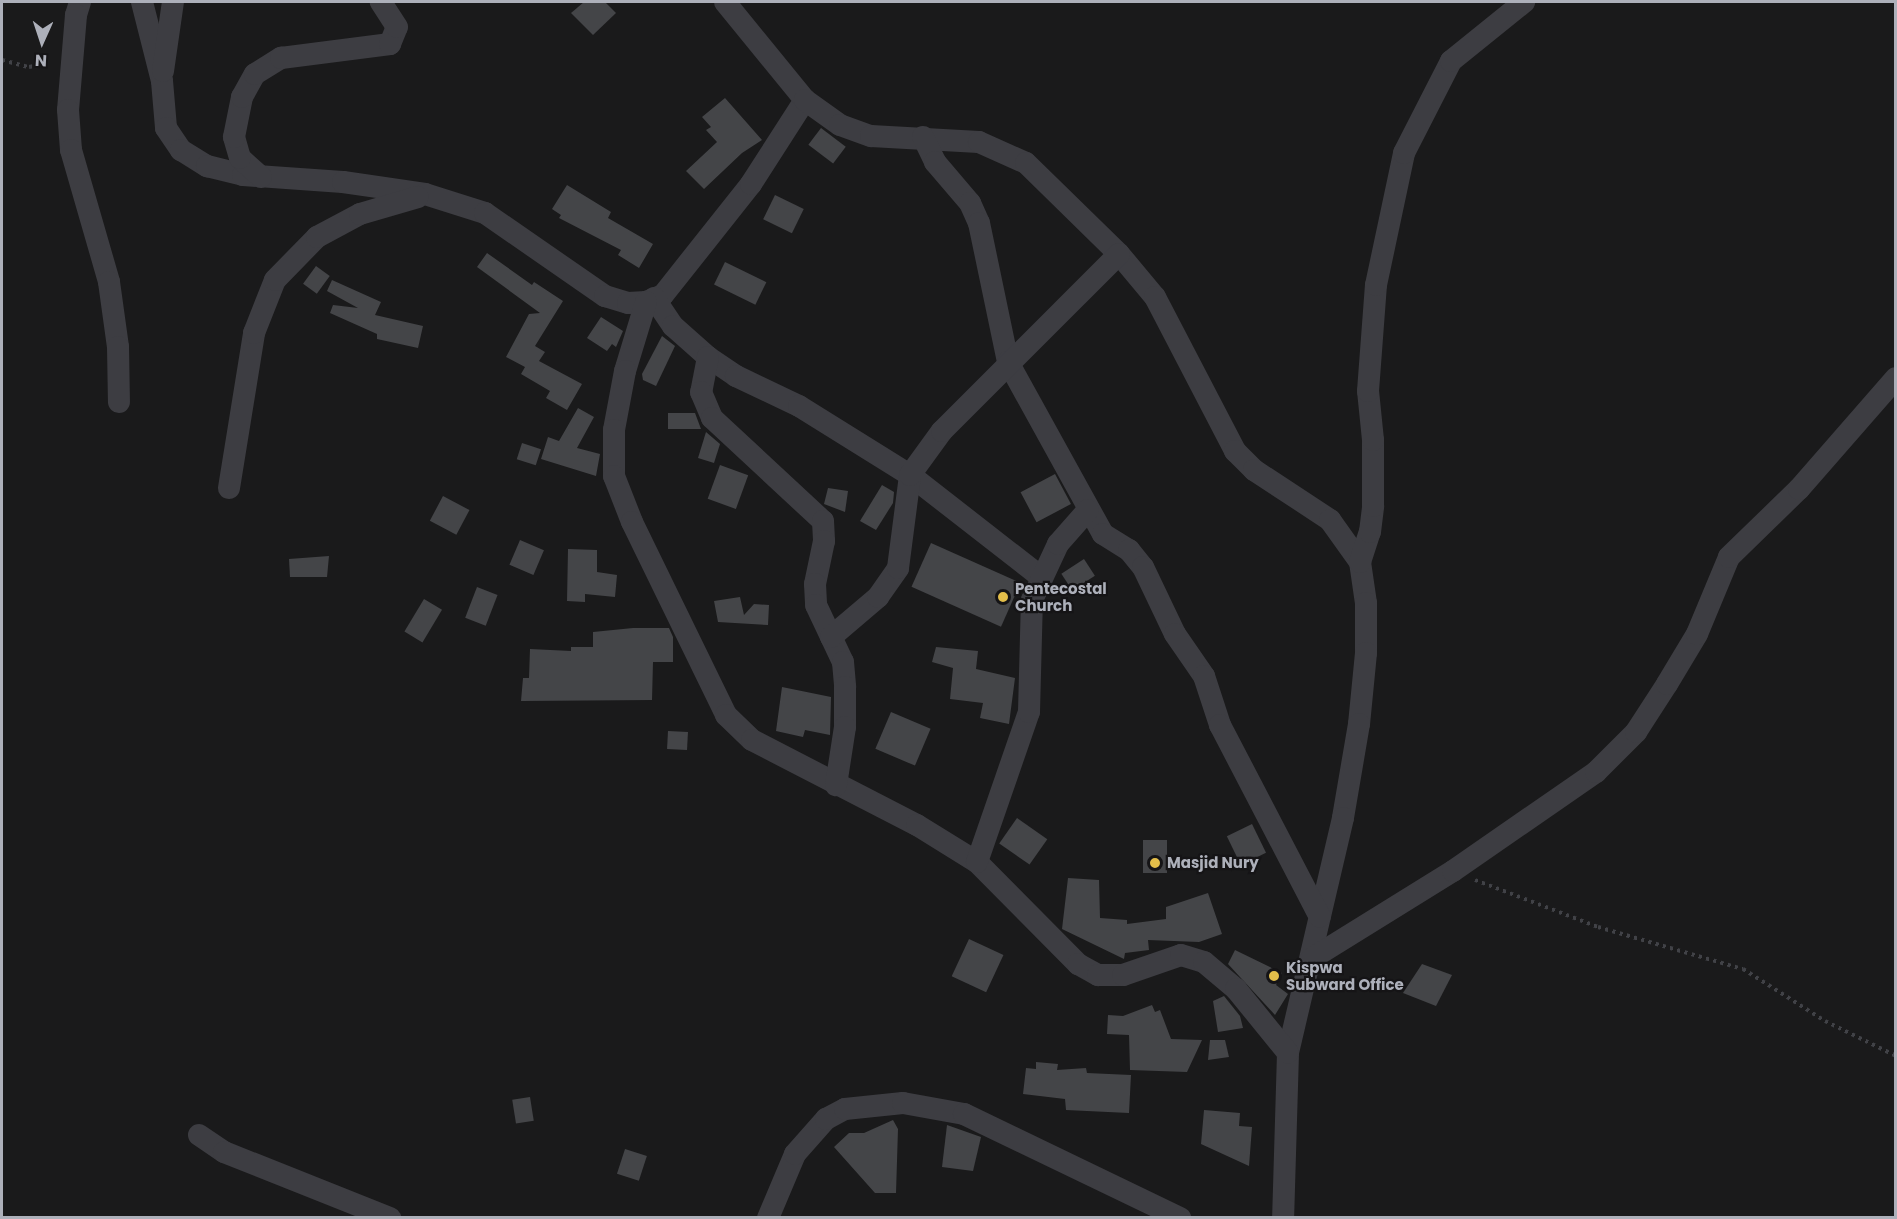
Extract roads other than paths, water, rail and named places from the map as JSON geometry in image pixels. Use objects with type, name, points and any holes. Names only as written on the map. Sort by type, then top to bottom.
[{"type":"street","points":[[80,2],[72,56],[68,110],[71,150],[109,282],[118,347],[119,402]]},
{"type":"street","points":[[142,2],[162,81],[166,128],[180,150],[207,166],[261,177],[343,182],[425,194],[485,213],[605,296],[628,303],[650,300],[663,294],[751,184],[805,100]]},
{"type":"street","points":[[162,81],[173,2]]},
{"type":"street","points":[[261,177],[240,158],[234,137],[242,97],[255,74],[281,58],[390,44],[396,37],[397,27],[381,2]]},
{"type":"street","points":[[724,2],[805,100],[840,125],[871,136],[923,137],[979,142],[1026,163],[1119,254],[1155,297],[1235,451],[1254,471],[1330,520],[1360,562]]},
{"type":"street","points":[[1283,1218],[1288,1053],[1343,818],[1359,724],[1366,633],[1360,562],[1370,532],[1373,506],[1373,440],[1368,390],[1376,285],[1404,153],[1451,61],[1524,2]]},
{"type":"street","points":[[923,137],[935,162],[970,203],[979,223],[1008,362],[1103,534],[1129,550],[1143,567],[1175,634],[1204,676],[1220,725],[1320,916]]},
{"type":"street","points":[[229,488],[254,333],[275,280],[317,237],[360,214],[425,194]]},
{"type":"street","points":[[831,637],[878,597],[898,568],[910,475],[942,431],[1008,362],[1119,254]]},
{"type":"street","points":[[650,300],[673,326],[708,357],[736,376],[799,406],[910,475],[1041,577]]},
{"type":"street","points":[[650,300],[625,371],[614,430],[614,476],[632,522],[726,715],[752,740],[917,825],[977,862],[1078,964],[1098,975],[1123,975],[1181,955],[1204,962],[1236,989],[1288,1053]]},
{"type":"street","points":[[708,357],[701,392],[712,418],[823,521],[824,541],[814,584],[816,605],[843,662],[846,687],[845,727],[836,785]]},
{"type":"street","points":[[1311,959],[1454,872],[1596,772],[1636,732],[1697,634],[1729,557],[1799,489],[1896,378]]},
{"type":"street","points":[[977,862],[1029,712],[1032,600],[1058,544],[1088,510]]},
{"type":"street","points":[[768,1218],[795,1154],[826,1119],[845,1108],[903,1103],[964,1114],[1180,1218]]},
{"type":"street","points":[[199,1135],[224,1152],[390,1218]]},
{"type":"place","name":"Pentecostal Church","points":[[1003,597]]},
{"type":"place","name":"Masjid Nury","points":[[1155,863]]},
{"type":"place","name":"Kispwa Subward Office","points":[[1274,976]]}]
